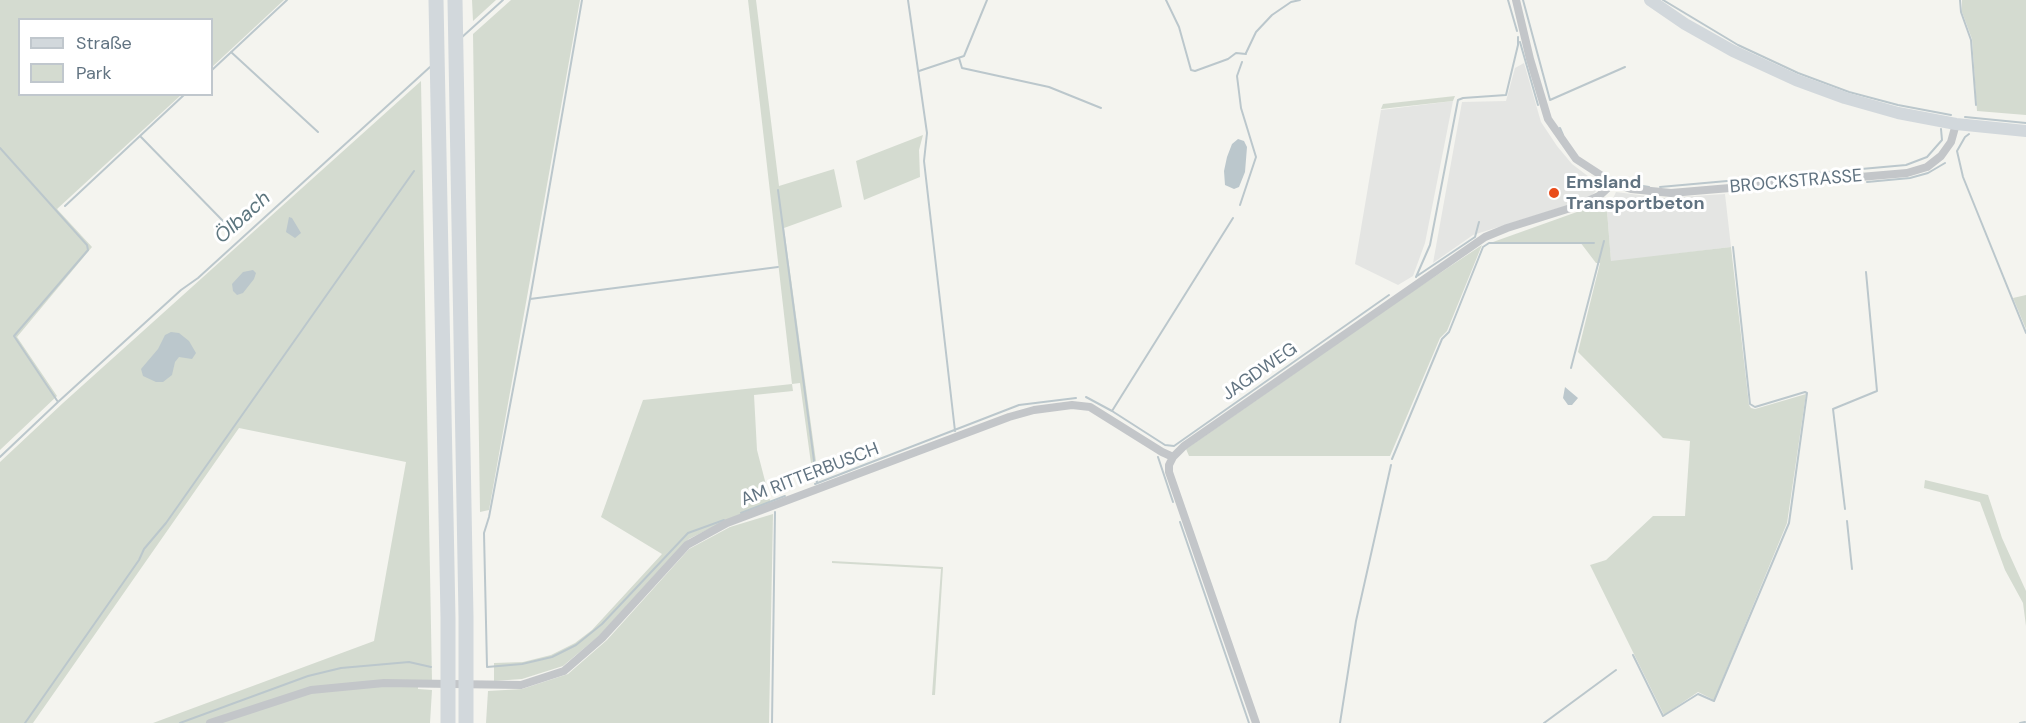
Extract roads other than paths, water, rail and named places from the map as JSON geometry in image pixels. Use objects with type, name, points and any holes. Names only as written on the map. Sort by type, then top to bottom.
[{"type":"highway","points":[[436,0],[448,723]]},
{"type":"highway","points":[[455,0],[466,594],[466,723]]},
{"type":"street","name":"BROCKSTRASSE","points":[[1516,0],[1530,59],[1548,119],[1576,159],[1613,183],[1631,189],[1671,193],[1907,173],[1927,167],[1941,156],[1951,142],[1956,124]]},
{"type":"street","points":[[1650,0],[1685,24],[1733,51],[1796,81],[1845,98],[1898,112],[1956,124],[2026,131]]},
{"type":"street","name":"JAGDWEG","points":[[1173,457],[1184,446],[1485,237],[1577,206],[1599,196],[1613,183]]},
{"type":"street","name":"AM RITTERBUSCH","points":[[210,723],[311,690],[384,683],[521,685],[564,671],[602,638],[687,545],[727,523],[1009,417],[1034,410],[1082,404],[1111,418],[1173,457]]},
{"type":"street","points":[[1173,457],[1168,472],[1256,723]]},
{"type":"waterway","points":[[213,69],[287,0]]},
{"type":"waterway","name":"Ölbach","points":[[461,38],[503,0]]},
{"type":"waterway","points":[[582,0],[530,299],[489,517],[484,533],[487,667],[522,664],[552,657],[576,645],[602,624],[688,533],[724,520]]},
{"type":"waterway","points":[[908,0],[927,133],[924,161],[955,431]]},
{"type":"waterway","points":[[919,71],[964,56],[987,0]]},
{"type":"waterway","points":[[1166,0],[1179,27],[1191,70],[1195,71],[1228,59],[1236,53],[1246,54]]},
{"type":"waterway","points":[[1246,53],[1256,32],[1272,15],[1291,2],[1300,0]]},
{"type":"waterway","points":[[1508,0],[1517,31]]},
{"type":"waterway","points":[[1523,0],[1550,100],[1625,67]]},
{"type":"waterway","points":[[1663,0],[1738,45],[1798,73],[1849,92],[1898,105],[1951,115]]},
{"type":"waterway","points":[[1960,0],[1961,12],[1971,40],[1976,105]]},
{"type":"waterway","points":[[1416,277],[1430,245],[1458,100],[1506,95],[1518,37]]},
{"type":"waterway","points":[[1520,42],[1538,105]]},
{"type":"waterway","points":[[231,52],[318,132]]},
{"type":"waterway","points":[[959,58],[962,68],[1049,87],[1101,108]]},
{"type":"waterway","points":[[1240,205],[1256,157],[1241,108],[1237,76],[1242,62]]},
{"type":"waterway","name":"Ölbach","points":[[0,457],[181,290],[198,278],[430,67]]},
{"type":"waterway","points":[[65,206],[183,96]]},
{"type":"waterway","points":[[1965,117],[2026,123]]},
{"type":"waterway","points":[[1560,128],[1563,135]]},
{"type":"waterway","points":[[1660,187],[1906,165],[1927,157],[1942,140],[1941,129]]},
{"type":"waterway","points":[[1969,134],[1957,151],[1963,177],[2026,333]]},
{"type":"waterway","points":[[141,137],[223,221]]},
{"type":"waterway","points":[[0,148],[87,245],[88,250],[14,336],[58,402]]},
{"type":"waterway","points":[[1867,182],[1910,178],[1928,173],[1945,163]]},
{"type":"waterway","points":[[25,723],[139,560],[144,549],[166,523],[414,171]]},
{"type":"waterway","points":[[1612,177],[1631,184],[1649,187]]},
{"type":"waterway","points":[[778,190],[817,483]]},
{"type":"waterway","points":[[1112,411],[1233,218]]},
{"type":"waterway","points":[[1417,276],[1475,237],[1479,222]]},
{"type":"waterway","points":[[1571,368],[1604,241]]},
{"type":"waterway","points":[[1392,459],[1442,339],[1449,332],[1483,247],[1489,243],[1594,243]]},
{"type":"waterway","points":[[1633,655],[1663,716],[1698,694],[1714,701],[1789,523],[1807,393],[1755,407],[1750,404],[1733,247]]},
{"type":"waterway","points":[[530,299],[778,267]]},
{"type":"waterway","points":[[1845,509],[1833,409],[1877,391],[1866,272]]},
{"type":"waterway","points":[[1086,397],[1165,445],[1174,446],[1389,295]]},
{"type":"waterway","points":[[815,484],[1019,405],[1076,398]]},
{"type":"waterway","points":[[1158,457],[1173,502]]},
{"type":"waterway","points":[[1340,723],[1356,621],[1391,465]]},
{"type":"waterway","points":[[741,513],[785,496]]},
{"type":"waterway","points":[[772,723],[775,512]]},
{"type":"waterway","points":[[1847,521],[1852,569]]},
{"type":"waterway","points":[[1180,522],[1249,723]]},
{"type":"waterway","points":[[180,723],[308,676],[341,668],[409,662],[431,667]]},
{"type":"waterway","points":[[1544,723],[1616,670]]},
{"type":"waterway","points":[[2020,723],[2025,722]]},
{"type":"place","name":"Emsland Transportbeton","points":[[1554,193]]}]
